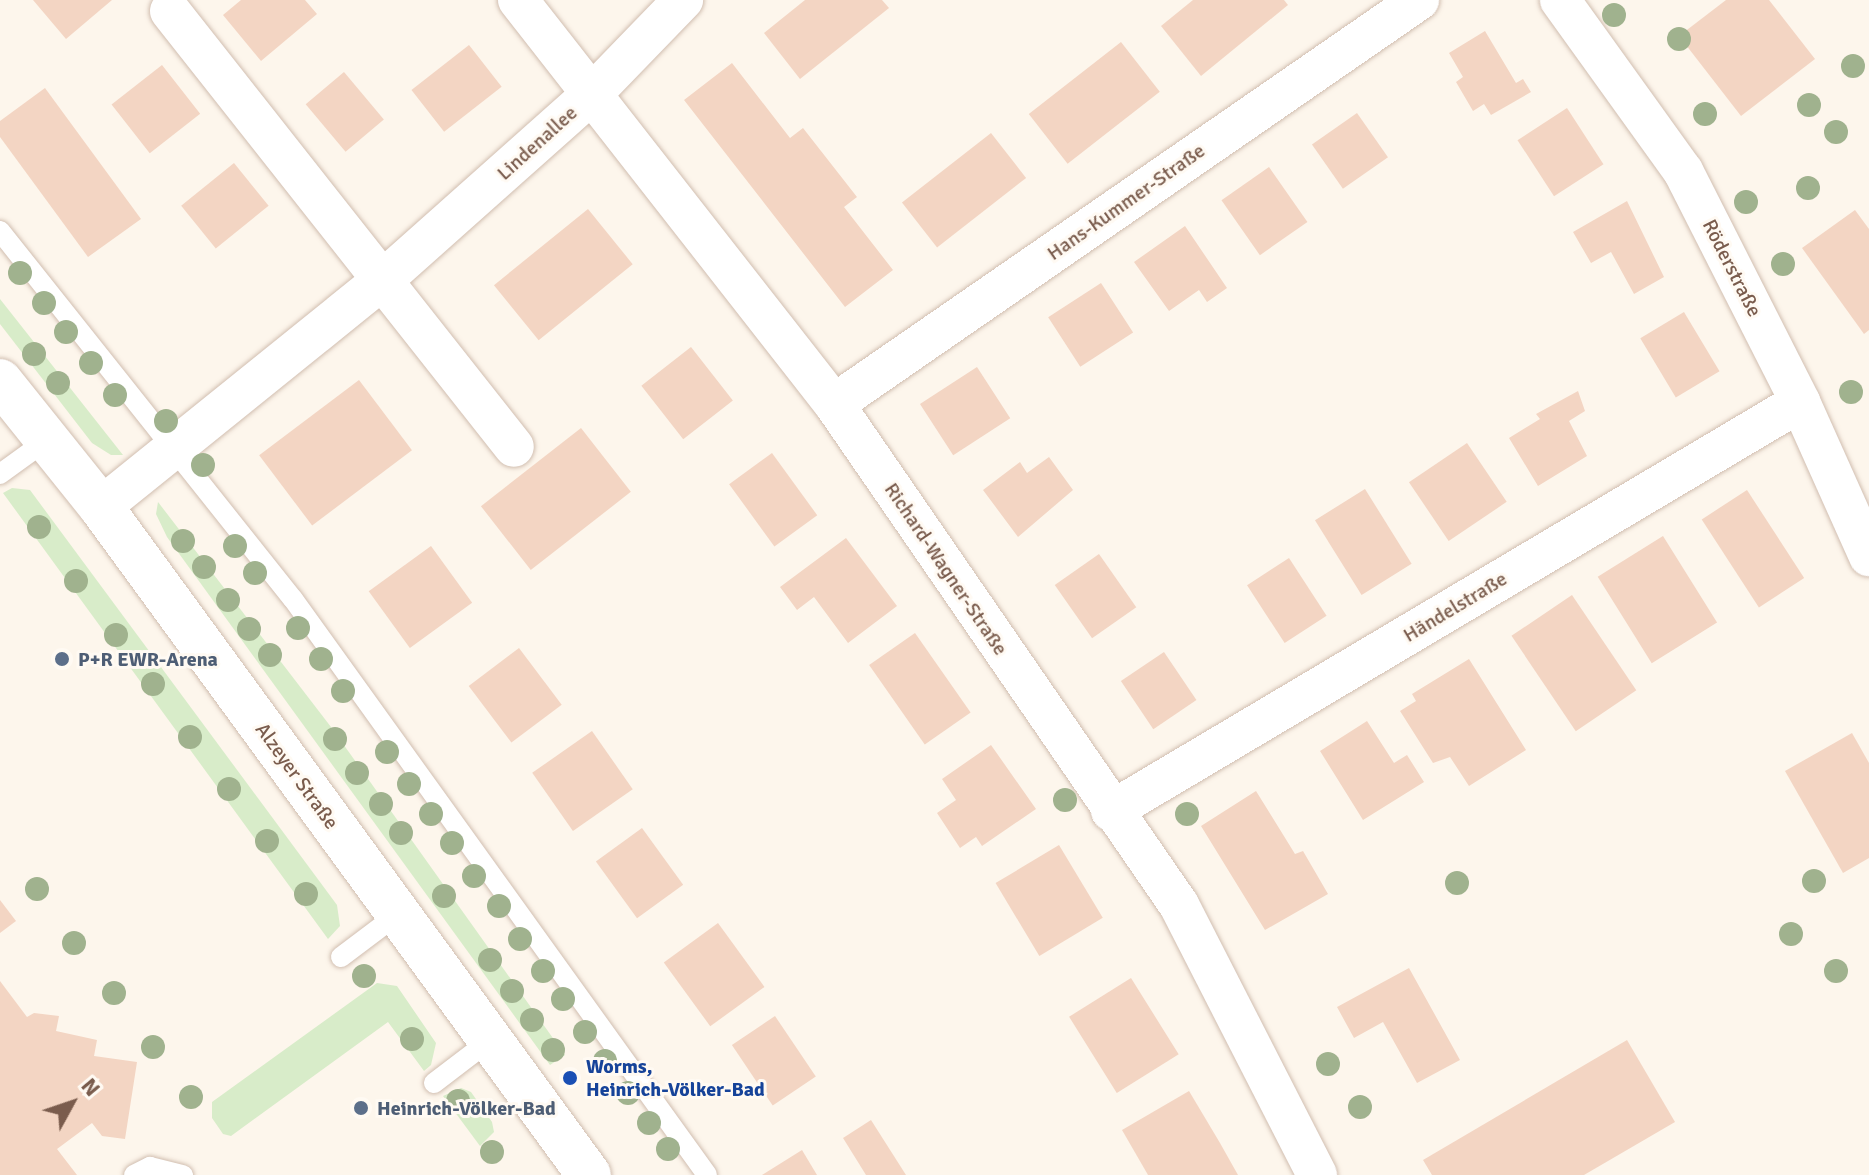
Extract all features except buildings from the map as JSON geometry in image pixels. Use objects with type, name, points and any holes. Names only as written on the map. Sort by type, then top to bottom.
[{"type":"street","name":"Richard-Wagner-Straße","points":[[518,0],[834,404],[1111,811],[1179,905],[1317,1175]]},
{"type":"street","name":"Lindenallee","points":[[101,507],[174,452],[384,279],[592,94],[683,0]]},
{"type":"street","name":"Hans-Kummer-Straße","points":[[834,404],[1419,0]]},
{"type":"street","name":"Röderstraße","points":[[1560,0],[1683,171],[1800,402],[1869,556]]},
{"type":"street","points":[[170,11],[514,447]]},
{"type":"street","name":"Alzeyer Straße","points":[[0,381],[101,507],[589,1175]]},
{"type":"street","name":"Händelstraße","points":[[1111,811],[1800,402]]},
{"type":"lane","points":[[0,231],[293,599],[707,1175]]},
{"type":"lane","points":[[0,474],[47,440]]},
{"type":"lane","points":[[341,957],[398,914]]},
{"type":"lane","points":[[434,1083],[489,1041]]},
{"type":"lane","points":[[134,1175],[150,1167],[183,1175]]},
{"type":"green space","points":[[0,299],[123,455],[111,455],[92,443],[0,324]]},
{"type":"green space","points":[[12,488],[30,490],[337,905],[340,926],[328,939],[3,493]]},
{"type":"green space","points":[[158,502],[331,727],[565,1055],[550,1065],[167,537],[156,514]]},
{"type":"green space","points":[[377,983],[397,986],[436,1043],[431,1065],[424,1071],[388,1022],[231,1136],[223,1134],[212,1118],[212,1102]]},
{"type":"green space","points":[[461,1088],[471,1092],[492,1122],[494,1132],[480,1146],[443,1096]]},
{"type":"place","name":"P+R EWR-Arena","points":[[62,659]]},
{"type":"place","name":"Worms, Heinrich-Völker-Bad","points":[[570,1078]]},
{"type":"place","name":"Heinrich-Völker-Bad","points":[[361,1108]]}]
